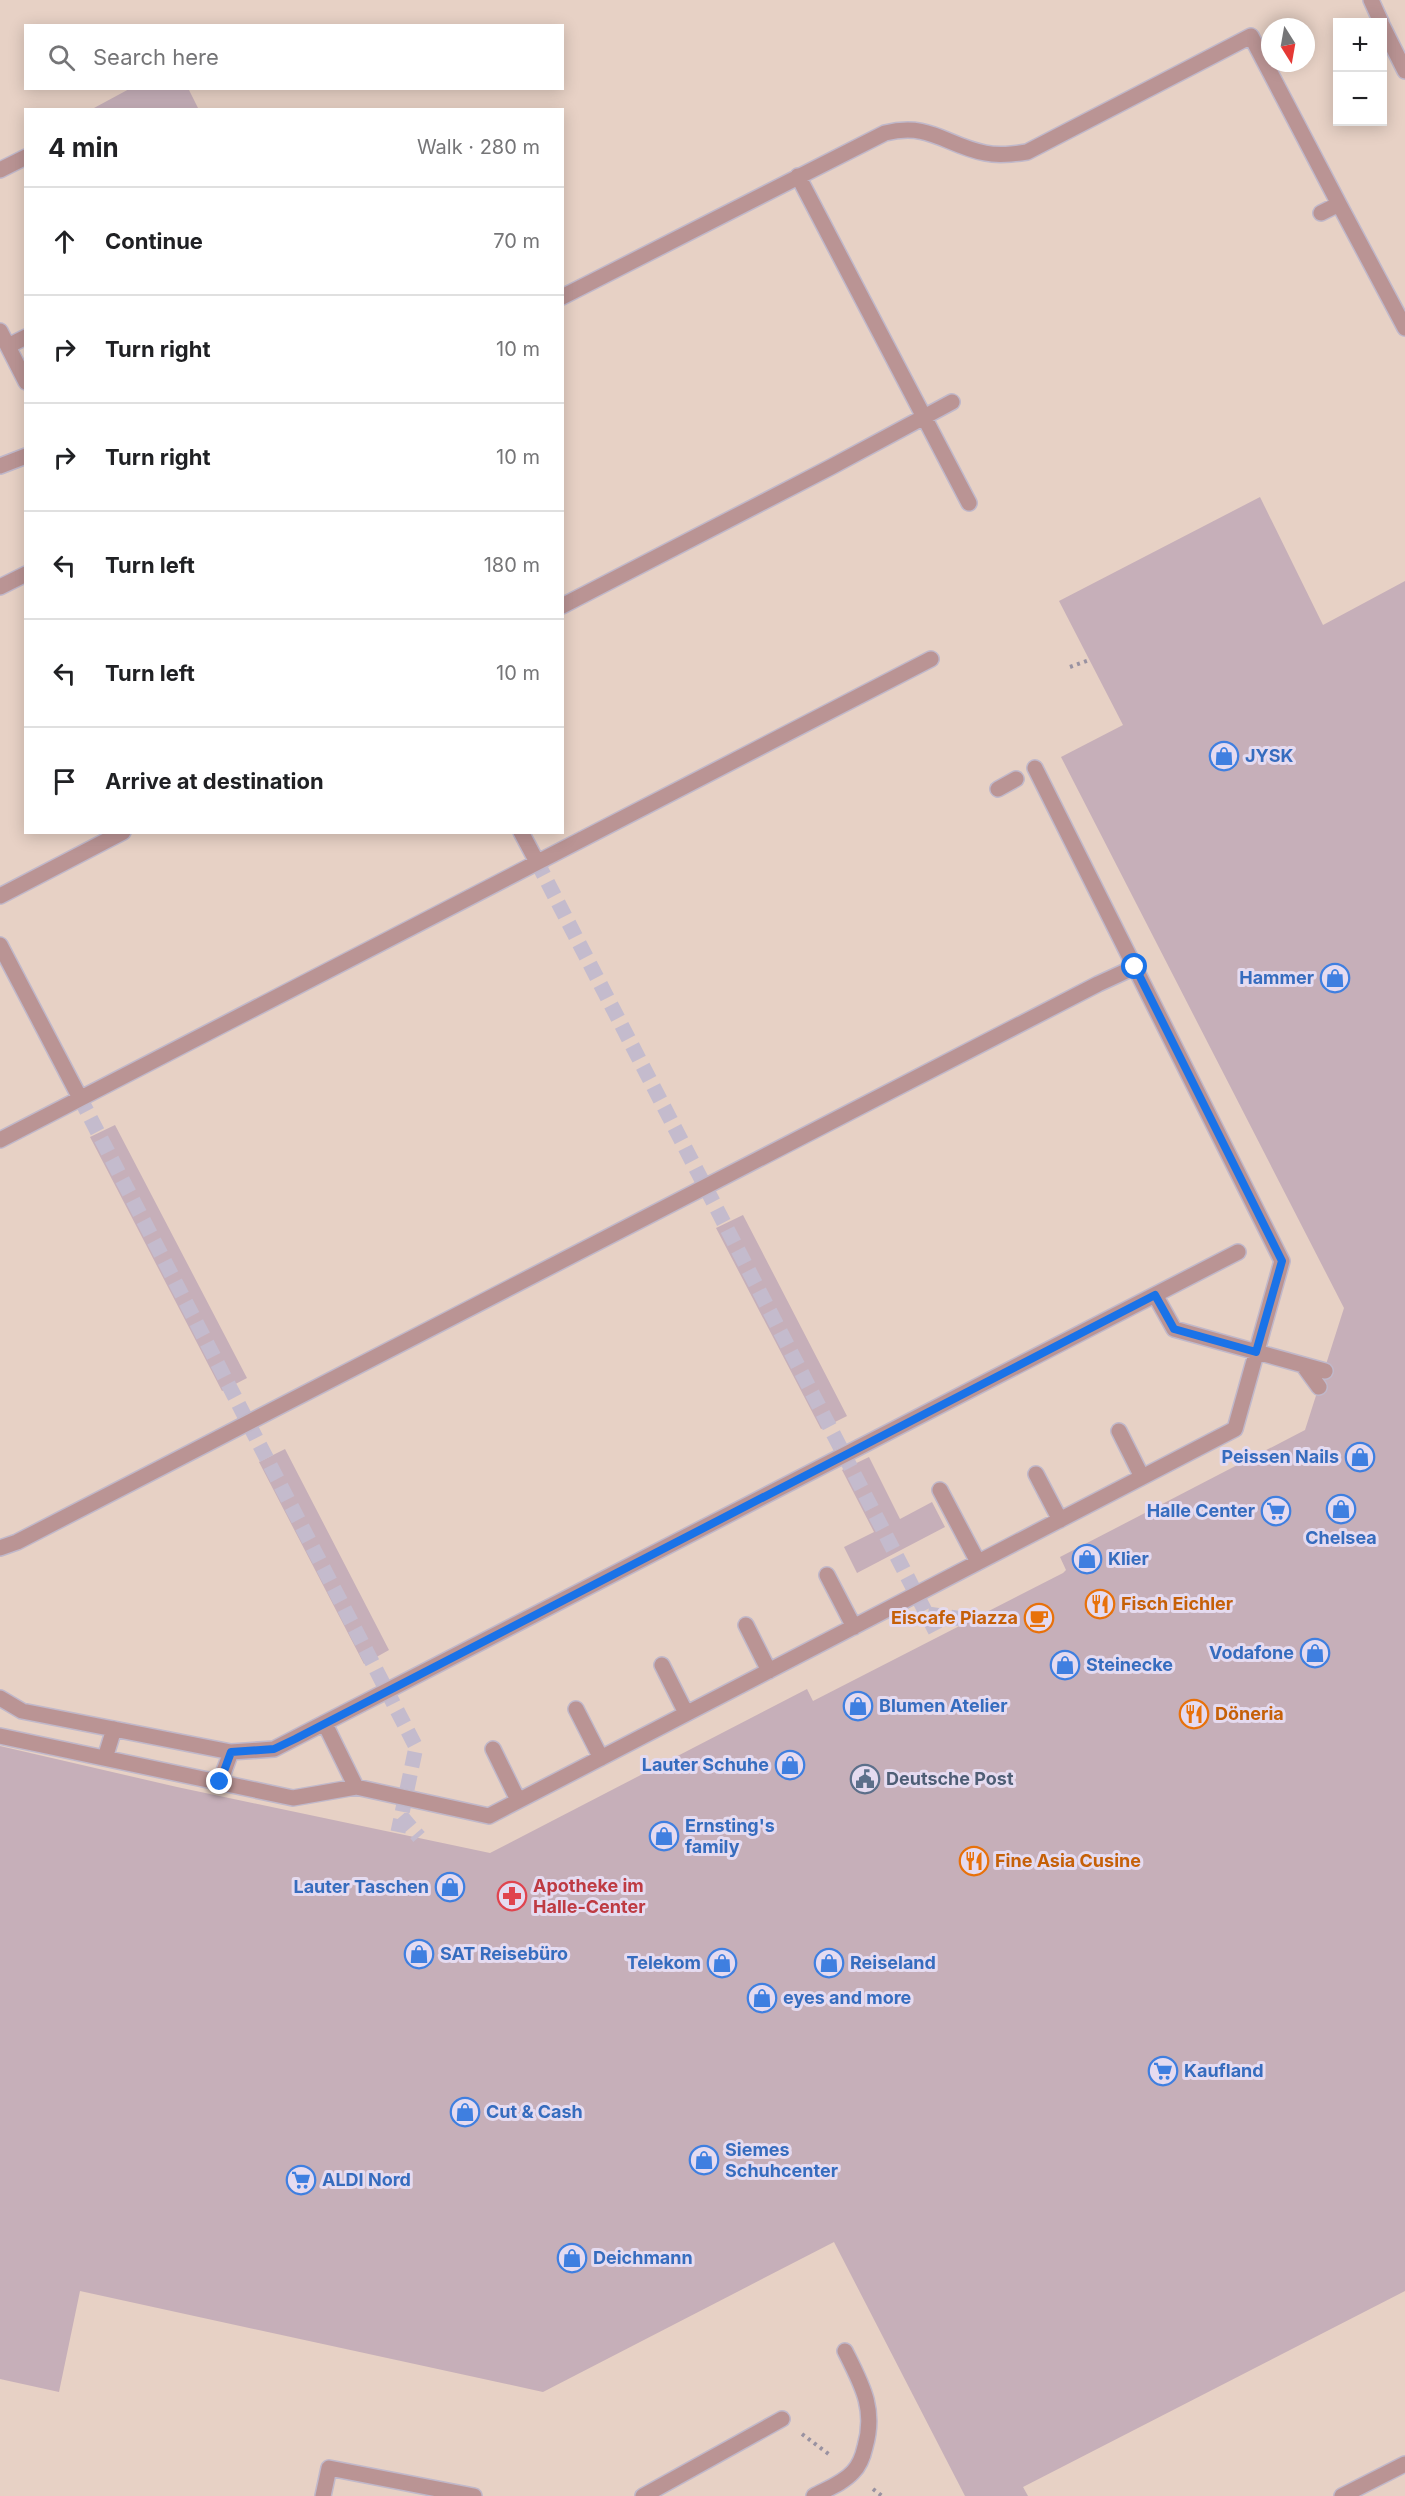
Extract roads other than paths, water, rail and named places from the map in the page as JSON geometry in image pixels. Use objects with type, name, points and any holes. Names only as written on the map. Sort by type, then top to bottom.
[{"type":"street","points":[[1371,0],[1379,18]]},
{"type":"street","points":[[1387,34],[1405,71]]},
{"type":"street","points":[[564,296],[885,133],[915,129],[930,132],[984,153],[1027,152],[1251,36],[1405,328]]},
{"type":"street","points":[[0,170],[24,158]]},
{"type":"street","points":[[798,176],[969,503]]},
{"type":"street","points":[[1321,213],[1339,204]]},
{"type":"street","points":[[0,331],[24,378]]},
{"type":"street","points":[[8,346],[24,338]]},
{"type":"street","points":[[564,605],[952,402]]},
{"type":"street","points":[[0,466],[24,457]]},
{"type":"street","points":[[0,587],[24,575]]},
{"type":"street","points":[[0,1140],[931,659]]},
{"type":"street","points":[[9,1741],[105,1758],[293,1798],[356,1787],[489,1816],[1235,1429],[1282,1261],[1035,768]]},
{"type":"street","points":[[998,789],[1016,778]]},
{"type":"street","points":[[0,896],[119,834]]},
{"type":"street","points":[[522,834],[537,862]]},
{"type":"street","points":[[0,945],[80,1098]]},
{"type":"street","points":[[0,1548],[17,1542],[1098,984],[1135,967]]},
{"type":"street","points":[[0,1698],[22,1711],[231,1752],[274,1749],[1238,1252]]},
{"type":"street","points":[[1155,1295],[1174,1329],[1325,1371]]},
{"type":"street","points":[[1303,1365],[1319,1388]]},
{"type":"street","points":[[1119,1431],[1142,1477]]},
{"type":"street","points":[[1036,1474],[1060,1520]]},
{"type":"street","points":[[940,1490],[978,1562]]},
{"type":"street","points":[[826,1575],[854,1627]]},
{"type":"street","points":[[746,1625],[769,1671]]},
{"type":"street","points":[[662,1665],[687,1713]]},
{"type":"street","points":[[576,1709],[601,1758]]},
{"type":"street","points":[[325,1724],[356,1787]]},
{"type":"street","points":[[105,1758],[114,1729]]},
{"type":"street","points":[[493,1749],[518,1800]]},
{"type":"street","points":[[220,1782],[231,1752]]},
{"type":"street","points":[[814,2496],[853,2473],[862,2460],[871,2423],[863,2388],[845,2352]]},
{"type":"street","points":[[643,2496],[782,2419]]},
{"type":"street","points":[[1342,2496],[1405,2464]]},
{"type":"street","points":[[323,2496],[329,2468],[474,2496]]},
{"type":"tunnel","points":[[537,862],[938,1636]]},
{"type":"tunnel","points":[[80,1098],[416,1747],[398,1832]]},
{"type":"tunnel","points":[[928,1614],[970,1620]]},
{"type":"tunnel","points":[[401,1816],[419,1837]]},
{"type":"place","name":"JYSK","points":[[1224,756]]},
{"type":"place","name":"Hammer","points":[[1335,978]]},
{"type":"place","name":"Peissen Nails","points":[[1360,1457]]},
{"type":"place","name":"Chelsea","points":[[1341,1509]]},
{"type":"place","name":"Halle Center","points":[[1276,1511]]},
{"type":"place","name":"Klier","points":[[1087,1559]]},
{"type":"place","name":"Fisch Eichler","points":[[1100,1604]]},
{"type":"place","name":"Eiscafe Piazza","points":[[1039,1618]]},
{"type":"place","name":"Vodafone","points":[[1315,1653]]},
{"type":"place","name":"Steinecke","points":[[1065,1665]]},
{"type":"place","name":"Blumen Atelier","points":[[858,1706]]},
{"type":"place","name":"Döneria","points":[[1194,1714]]},
{"type":"place","name":"Lauter Schuhe","points":[[790,1765]]},
{"type":"place","name":"Deutsche Post","points":[[865,1779]]},
{"type":"place","name":"Ernsting's family","points":[[664,1836]]},
{"type":"place","name":"Fine Asia Cusine","points":[[974,1861]]},
{"type":"place","name":"Lauter Taschen","points":[[450,1887]]},
{"type":"place","name":"Apotheke im Halle-Center","points":[[512,1896]]},
{"type":"place","name":"SAT Reisebüro","points":[[419,1954]]},
{"type":"place","name":"Telekom","points":[[722,1963]]},
{"type":"place","name":"Reiseland","points":[[829,1963]]},
{"type":"place","name":"eyes and more","points":[[762,1998]]},
{"type":"place","name":"Kaufland","points":[[1163,2071]]},
{"type":"place","name":"Cut & Cash","points":[[465,2112]]},
{"type":"place","name":"Siemes Schuhcenter","points":[[704,2160]]},
{"type":"place","name":"ALDI Nord","points":[[301,2180]]},
{"type":"place","name":"Deichmann","points":[[572,2258]]}]
